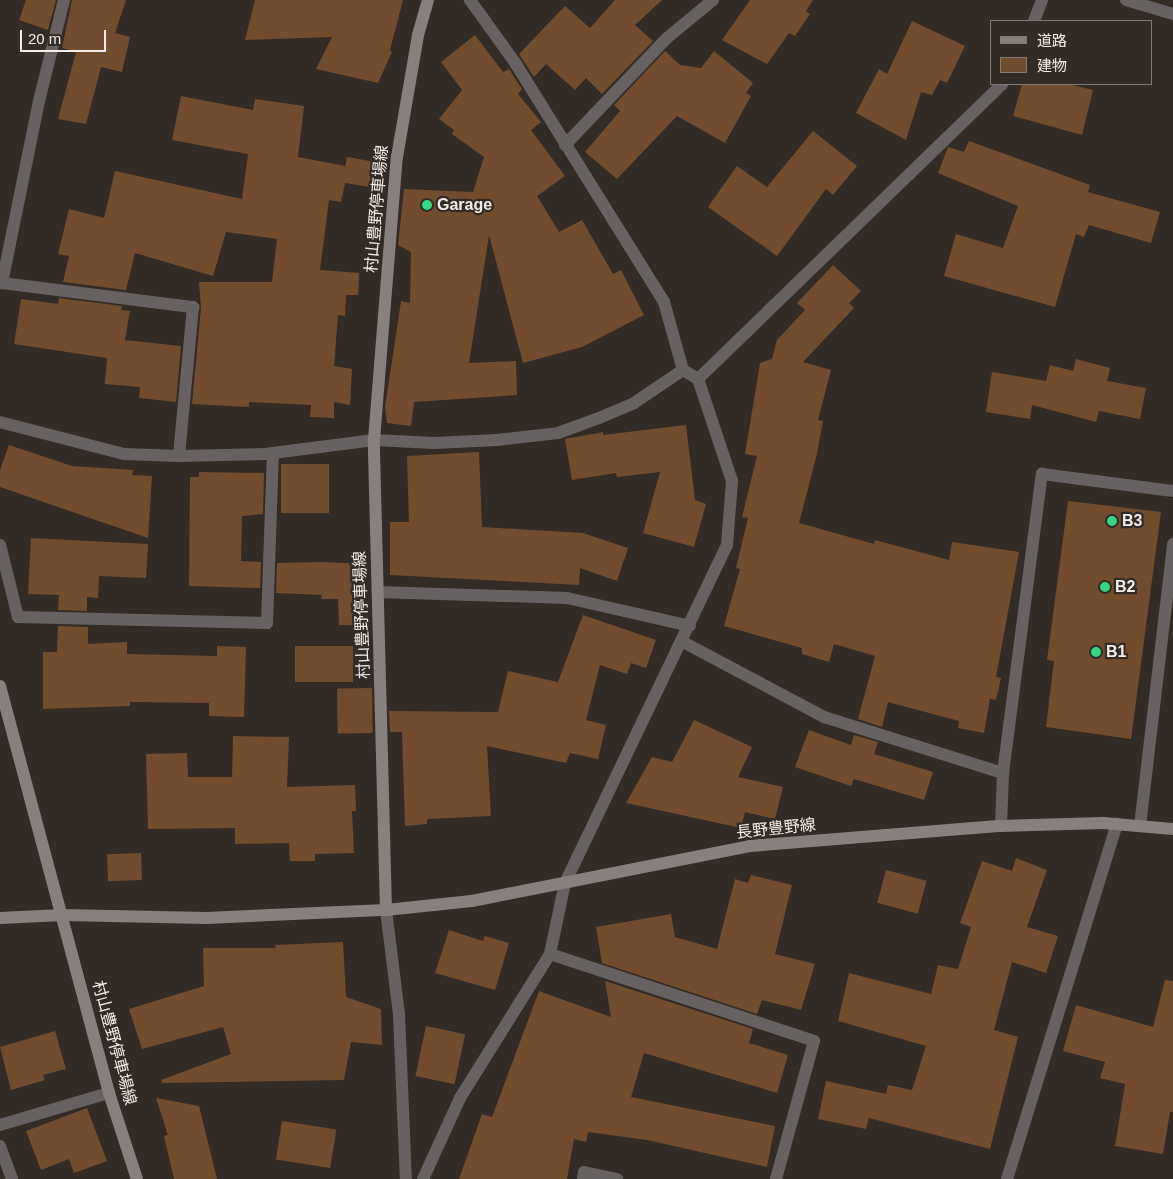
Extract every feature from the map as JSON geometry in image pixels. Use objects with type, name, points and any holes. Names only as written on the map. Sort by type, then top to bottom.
[{"type":"main road","name":"村山豊野停車場線","points":[[386,910],[374,440],[397,157],[418,35],[428,0]]},
{"type":"main road","name":"村山豊野停車場線","points":[[0,686],[63,915],[109,1093],[137,1179]]},
{"type":"main road","name":"長野豊野線","points":[[386,910],[472,901],[750,846],[1001,826],[1117,824],[1173,829]]},
{"type":"main road","points":[[0,918],[63,915],[207,918],[386,910]]},
{"type":"street","points":[[64,0],[39,102],[2,283],[193,307],[178,456]]},
{"type":"street","points":[[423,1179],[460,1098],[550,954],[565,883],[683,642],[727,545],[732,481],[698,379],[683,370],[664,302],[516,64],[470,0]]},
{"type":"street","points":[[565,144],[667,38],[713,0]]},
{"type":"street","points":[[1034,20],[1042,0]]},
{"type":"street","points":[[1126,0],[1173,14]]},
{"type":"street","points":[[698,379],[1001,85]]},
{"type":"street","points":[[0,422],[124,454],[178,456],[273,453],[374,440],[434,443],[558,433],[634,403],[683,370]]},
{"type":"street","points":[[0,545],[18,617],[267,623],[273,453]]},
{"type":"street","points":[[1001,826],[1003,773],[1042,474],[1173,491]]},
{"type":"street","points":[[1140,826],[1173,544]]},
{"type":"street","points":[[378,592],[567,598],[690,626]]},
{"type":"street","points":[[683,642],[824,717],[1003,773]]},
{"type":"street","points":[[1007,1179],[1117,824]]},
{"type":"street","points":[[386,910],[399,1015],[406,1179]]},
{"type":"street","points":[[550,954],[814,1041],[776,1179]]},
{"type":"street","points":[[0,1125],[109,1093]]},
{"type":"street","points":[[0,1146],[12,1179]]},
{"type":"street","points":[[583,1179],[584,1172],[617,1179]]},
{"type":"building","points":[[26,0],[56,0],[48,30],[19,20]]},
{"type":"building","points":[[72,0],[126,0],[115,33],[130,37],[122,72],[101,67],[86,124],[58,119],[76,52],[62,48]]},
{"type":"building","points":[[255,0],[403,0],[390,50],[392,52],[378,83],[316,69],[332,37],[245,40]]},
{"type":"building","points":[[615,0],[662,0],[635,25],[653,41],[602,94],[586,78],[575,90],[546,64],[534,77],[519,54],[565,6],[590,28]]},
{"type":"building","points":[[750,0],[813,0],[806,11],[810,14],[795,36],[789,33],[767,64],[722,40]]},
{"type":"building","points":[[912,21],[965,46],[947,83],[940,80],[932,95],[921,92],[906,140],[856,113],[879,69],[887,74]]},
{"type":"building","points":[[475,35],[503,72],[509,69],[522,89],[518,94],[541,122],[531,130],[565,176],[537,196],[559,232],[582,220],[613,274],[621,270],[644,315],[582,347],[523,363],[489,235],[469,363],[516,361],[517,395],[414,402],[411,426],[387,423],[385,407],[401,301],[410,303],[411,252],[398,245],[404,189],[473,192],[484,157],[452,134],[454,130],[439,119],[462,90],[441,62]]},
{"type":"building","points":[[665,51],[680,65],[701,68],[714,51],[753,83],[746,93],[751,96],[725,143],[677,116],[617,179],[585,152],[620,111],[614,105]]},
{"type":"building","points":[[1022,85],[1072,85],[1093,90],[1082,135],[1013,116]]},
{"type":"building","points":[[181,96],[253,110],[255,99],[304,106],[298,157],[345,166],[347,157],[381,163],[376,188],[345,183],[341,202],[329,200],[320,270],[359,273],[358,295],[346,295],[345,316],[338,315],[334,366],[352,369],[350,405],[334,402],[334,418],[310,417],[311,405],[249,402],[249,407],[192,404],[201,308],[199,282],[272,282],[277,239],[226,232],[213,276],[135,253],[126,290],[63,282],[69,256],[58,254],[69,209],[104,218],[115,171],[242,199],[248,154],[172,140]]},
{"type":"building","points":[[813,131],[857,166],[833,195],[826,189],[777,256],[708,207],[737,166],[767,187]]},
{"type":"building","points":[[969,141],[1090,185],[1088,192],[1160,212],[1151,243],[1089,225],[1084,237],[1076,234],[1055,307],[944,276],[956,234],[1003,248],[1018,206],[938,173],[948,147],[964,152]]},
{"type":"building","points":[[833,265],[861,291],[849,303],[854,308],[803,362],[831,370],[818,420],[823,421],[817,454],[799,523],[874,544],[875,540],[949,560],[952,542],[1019,552],[996,677],[1001,678],[996,700],[990,699],[984,733],[958,728],[959,721],[888,702],[882,727],[858,719],[875,656],[834,644],[829,662],[802,654],[802,648],[724,626],[740,569],[736,568],[748,518],[742,517],[757,456],[745,454],[760,363],[772,359],[777,340],[805,310],[797,303]]},
{"type":"building","points":[[59,298],[122,306],[121,310],[130,311],[125,340],[181,346],[176,402],[139,398],[140,387],[105,384],[107,358],[14,344],[21,299],[58,304]]},
{"type":"building","points":[[1076,359],[1110,368],[1107,381],[1146,388],[1140,419],[1099,411],[1096,422],[1032,405],[1030,419],[986,412],[992,372],[1046,381],[1050,365],[1073,371]]},
{"type":"building","points":[[686,425],[695,500],[706,504],[694,547],[643,533],[660,472],[617,477],[616,473],[572,480],[565,439],[603,432],[603,435]]},
{"type":"building","points":[[9,445],[72,466],[133,470],[132,475],[152,476],[148,538],[0,487],[0,470]]},
{"type":"building","points":[[479,452],[482,527],[583,533],[628,548],[617,581],[580,568],[579,585],[390,575],[390,522],[409,522],[407,456]]},
{"type":"building","points":[[281,464],[329,464],[329,513],[281,513]]},
{"type":"building","points":[[199,472],[264,473],[263,514],[242,516],[241,561],[261,562],[260,588],[189,586],[190,477],[199,477]]},
{"type":"building","points":[[1068,501],[1161,512],[1131,739],[1046,727],[1054,661],[1047,660]]},
{"type":"building","points":[[31,538],[148,544],[146,578],[99,576],[98,598],[87,597],[87,611],[58,610],[59,595],[28,594]]},
{"type":"building","points":[[322,562],[363,564],[363,625],[339,625],[338,599],[321,599],[322,595],[276,593],[277,563]]},
{"type":"building","points":[[583,615],[656,640],[646,668],[631,663],[627,674],[600,665],[586,720],[606,725],[598,759],[570,753],[566,763],[487,746],[491,816],[427,819],[427,824],[405,826],[402,732],[390,732],[389,711],[498,712],[508,671],[558,682]]},
{"type":"building","points":[[58,626],[88,627],[88,644],[127,642],[127,654],[217,656],[217,646],[246,647],[244,717],[209,716],[209,703],[130,702],[130,706],[43,709],[43,652],[57,652]]},
{"type":"building","points":[[295,646],[353,646],[353,682],[295,682]]},
{"type":"building","points":[[372,688],[373,733],[338,734],[337,689]]},
{"type":"building","points":[[694,720],[752,747],[738,777],[783,787],[775,819],[745,812],[741,828],[626,803],[652,757],[672,762]]},
{"type":"building","points":[[809,730],[851,745],[854,735],[878,742],[874,754],[933,772],[924,800],[854,779],[851,786],[795,767]]},
{"type":"building","points":[[233,736],[289,737],[287,787],[355,785],[356,811],[352,811],[354,853],[315,854],[315,861],[290,861],[289,843],[235,844],[235,828],[148,829],[146,754],[187,753],[188,777],[232,777]]},
{"type":"building","points":[[141,853],[142,880],[108,881],[107,854]]},
{"type":"building","points":[[1016,858],[1047,870],[1027,927],[1058,936],[1046,973],[1012,962],[994,1030],[1018,1037],[990,1149],[869,1118],[866,1129],[818,1119],[826,1081],[886,1094],[888,1085],[912,1090],[926,1046],[838,1021],[849,973],[931,994],[938,965],[958,969],[971,927],[960,923],[982,861],[1012,871]]},
{"type":"building","points":[[886,870],[927,881],[918,914],[877,903]]},
{"type":"building","points":[[751,875],[792,885],[775,954],[815,964],[801,1010],[762,1000],[757,1014],[602,963],[596,927],[671,914],[675,937],[717,949],[735,879],[748,883]]},
{"type":"building","points":[[449,930],[483,941],[485,936],[509,943],[495,990],[435,973]]},
{"type":"building","points":[[343,942],[346,997],[381,1009],[382,1045],[351,1042],[344,1080],[162,1083],[161,1080],[231,1054],[223,1027],[142,1049],[129,1009],[204,986],[203,948],[276,948],[275,945]]},
{"type":"building","points":[[1165,980],[1173,981],[1173,1112],[1170,1112],[1163,1154],[1115,1146],[1125,1084],[1100,1078],[1105,1062],[1063,1051],[1076,1005],[1153,1027]]},
{"type":"building","points":[[605,981],[753,1029],[749,1043],[788,1055],[777,1093],[644,1053],[631,1097],[775,1126],[767,1167],[647,1140],[588,1132],[586,1142],[574,1139],[567,1179],[459,1179],[482,1114],[492,1117],[539,991],[611,1017]]},
{"type":"building","points":[[426,1026],[465,1034],[455,1084],[415,1076]]},
{"type":"building","points":[[55,1031],[66,1069],[43,1075],[45,1080],[11,1090],[0,1047]]},
{"type":"building","points":[[156,1098],[199,1106],[217,1179],[174,1179],[164,1136],[168,1135]]},
{"type":"building","points":[[87,1108],[107,1161],[74,1173],[69,1159],[41,1170],[26,1131]]},
{"type":"building","points":[[282,1121],[336,1130],[330,1168],[276,1160]]},
{"type":"place","name":"Garage","points":[[427,205]]},
{"type":"place","name":"B3","points":[[1112,521]]},
{"type":"place","name":"B2","points":[[1105,587]]},
{"type":"place","name":"B1","points":[[1096,652]]}]
